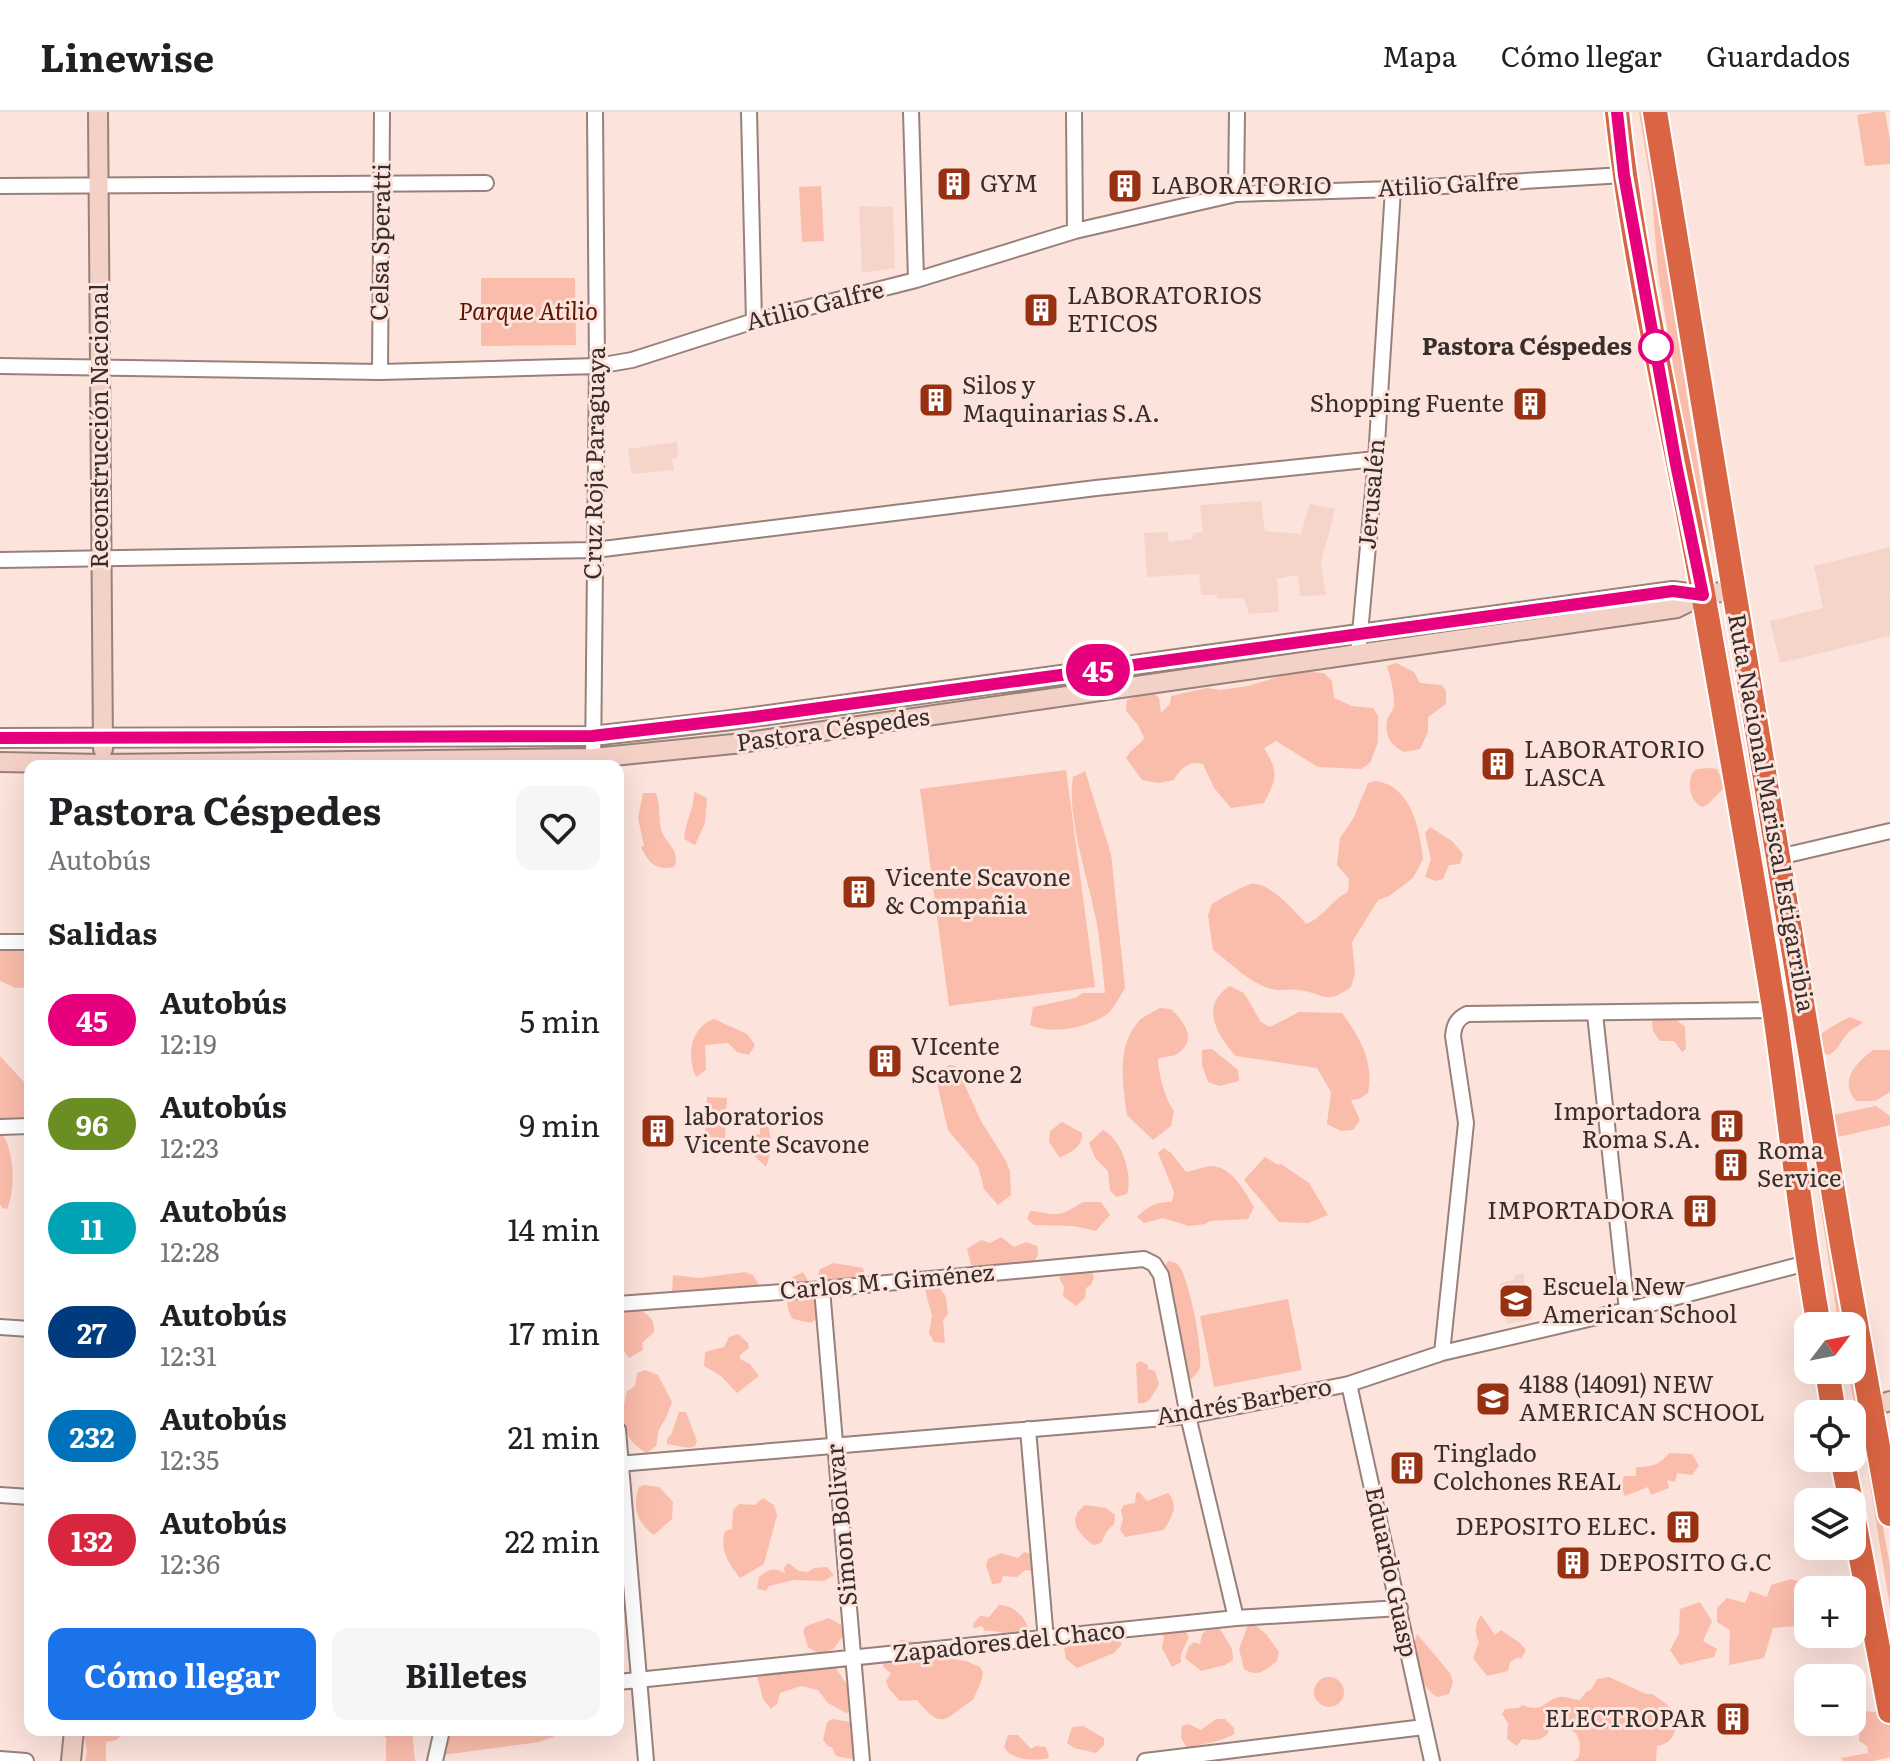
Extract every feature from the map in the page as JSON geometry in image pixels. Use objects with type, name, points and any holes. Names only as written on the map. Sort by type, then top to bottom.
[{"type":"highway","name":"Ruta Nacional Mariscal Estigarribia","points":[[1617,112],[1624,175],[1703,595],[1774,1010],[1807,1263],[1816,1312]]},
{"type":"highway","name":"Ruta Nacional Mariscal Estigarribia","points":[[1655,112],[1779,857],[1880,1404],[1890,1514]]},
{"type":"highway","points":[[1861,1560],[1890,1711]]},
{"type":"main road","name":"Reconstrucción Nacional","points":[[98,112],[103,760]]},
{"type":"main road","name":"Pastora Céspedes","points":[[0,738],[592,736],[754,717],[1673,591],[1703,595],[1733,590]]},
{"type":"main road","name":"Pastora Céspedes","points":[[609,760],[1677,608],[1703,595]]},
{"type":"main road","points":[[360,736],[360,759]]},
{"type":"main road","name":"Pastora Céspedes","points":[[317,760],[438,760]]},
{"type":"main road","name":"Pastora Céspedes","points":[[0,762],[24,763]]},
{"type":"main road","points":[[71,1761],[73,1736]]},
{"type":"street","name":"Celsa Speratti","points":[[380,372],[382,112]]},
{"type":"street","name":"Cruz Roja Paraguaya","points":[[593,760],[597,366],[595,112]]},
{"type":"street","points":[[749,112],[754,321]]},
{"type":"street","points":[[911,112],[916,280]]},
{"type":"street","points":[[1074,112],[1075,231]]},
{"type":"street","points":[[1236,194],[1237,112]]},
{"type":"street","name":"Atilio Galfre","points":[[0,366],[380,372],[597,366],[632,360],[754,321],[916,280],[1075,231],[1236,194],[1393,189],[1624,175]]},
{"type":"street","points":[[0,186],[486,183]]},
{"type":"street","name":"Jerusalén","points":[[1358,655],[1376,459],[1393,189]]},
{"type":"street","points":[[0,560],[595,550],[1096,488],[1376,459]]},
{"type":"street","points":[[1779,857],[1890,831]]},
{"type":"street","points":[[0,942],[24,942]]},
{"type":"street","points":[[1442,1353],[1466,1123],[1453,1036],[1454,1026],[1460,1018],[1467,1014],[1774,1010]]},
{"type":"street","points":[[1595,1014],[1627,1310]]},
{"type":"street","points":[[0,1127],[24,1126]]},
{"type":"street","name":"Carlos M. Giménez","points":[[624,1304],[1144,1259],[1154,1264],[1161,1275],[1188,1416]]},
{"type":"street","name":"Andrés Barbero","points":[[624,1463],[1188,1416],[1349,1384],[1442,1353],[1627,1310],[1807,1263]]},
{"type":"street","name":"Simon Bolivar","points":[[822,1289],[862,1761]]},
{"type":"street","points":[[0,1327],[24,1329]]},
{"type":"street","name":"Eduardo Guasp","points":[[1349,1384],[1432,1761]]},
{"type":"street","points":[[1188,1416],[1236,1618]]},
{"type":"street","points":[[1028,1429],[1046,1640]]},
{"type":"street","points":[[0,1495],[24,1497]]},
{"type":"street","points":[[624,1507],[646,1761]]},
{"type":"street","name":"Zapadores del Chaco","points":[[624,1682],[1236,1618],[1400,1608]]},
{"type":"street","points":[[1145,1761],[1424,1727]]},
{"type":"street","points":[[435,1761],[441,1736]]},
{"type":"street","points":[[0,1759],[26,1761]]},
{"type":"shaded area","points":[[859,206],[893,207],[895,268],[862,273]]},
{"type":"shaded area","points":[[677,442],[678,457],[672,459],[674,470],[632,474],[628,449]]},
{"type":"shaded area","points":[[1261,501],[1265,531],[1301,534],[1310,504],[1335,509],[1321,563],[1326,595],[1300,596],[1298,575],[1277,579],[1279,612],[1249,614],[1244,598],[1218,599],[1216,595],[1201,595],[1199,574],[1147,577],[1144,533],[1167,532],[1169,542],[1192,539],[1193,533],[1203,532],[1200,505]]},
{"type":"shaded area","points":[[1890,547],[1890,636],[1780,663],[1770,621],[1823,608],[1814,566]]},
{"type":"shaded area","name":"Escuela New American School","points":[[1523,1273],[1532,1319],[1507,1324],[1500,1283],[1514,1280],[1514,1275]]},
{"type":"green space","points":[[1639,112],[1646,112],[1659,184],[1667,269],[1712,555],[1684,433],[1658,271],[1651,185]]},
{"type":"green space","points":[[1885,112],[1890,164],[1865,166],[1857,115]]},
{"type":"green space","points":[[821,186],[824,241],[802,242],[799,187]]},
{"type":"green space","name":"Parque Atilio","points":[[481,278],[575,278],[576,345],[481,346]]},
{"type":"green space","points":[[1720,606],[1844,1312],[1837,1312],[1794,1036]]},
{"type":"green space","points":[[1396,663],[1414,672],[1420,683],[1442,685],[1446,691],[1446,704],[1428,717],[1428,732],[1420,749],[1404,752],[1393,744],[1386,726],[1394,704],[1387,666]]},
{"type":"green space","points":[[1297,671],[1324,673],[1332,681],[1334,698],[1352,706],[1373,708],[1378,716],[1378,742],[1370,763],[1361,769],[1318,767],[1276,741],[1264,748],[1274,776],[1264,803],[1231,808],[1214,788],[1203,764],[1189,764],[1174,780],[1158,783],[1142,780],[1126,758],[1144,738],[1126,711],[1127,700],[1155,694],[1159,698],[1161,713],[1170,704],[1171,696],[1207,688],[1220,690],[1248,686]]},
{"type":"green space","points":[[1697,769],[1717,769],[1725,787],[1702,807],[1692,796],[1692,773]]},
{"type":"green space","points":[[1066,770],[1095,987],[949,1006],[920,789]]},
{"type":"green space","points":[[1085,771],[1111,854],[1125,988],[1112,1009],[1098,1020],[1068,1029],[1038,1028],[1030,1025],[1033,1007],[1075,998],[1083,993],[1105,993],[1095,913],[1073,813],[1073,777]]},
{"type":"green space","points":[[1375,781],[1397,791],[1416,822],[1423,859],[1413,878],[1389,896],[1378,900],[1352,942],[1355,973],[1351,987],[1335,996],[1324,997],[1260,985],[1213,950],[1208,915],[1212,904],[1247,885],[1258,884],[1282,898],[1306,924],[1318,917],[1348,892],[1349,879],[1337,865],[1340,838],[1353,819],[1368,783]]},
{"type":"green space","points":[[694,792],[707,798],[705,823],[695,845],[684,839]]},
{"type":"green space","points":[[643,793],[656,793],[662,832],[676,857],[674,867],[662,868],[653,864],[641,847],[644,846],[638,818]]},
{"type":"green space","points":[[1430,827],[1452,841],[1463,854],[1460,864],[1449,865],[1443,879],[1435,881],[1425,877],[1431,859],[1425,833]]},
{"type":"green space","points":[[0,941],[24,944],[24,987],[16,988],[0,981]]},
{"type":"green space","points":[[1230,986],[1244,993],[1261,1022],[1270,1027],[1299,1012],[1342,1013],[1360,1041],[1369,1071],[1368,1093],[1351,1100],[1360,1120],[1353,1130],[1341,1131],[1327,1124],[1331,1092],[1317,1068],[1236,1056],[1229,1048],[1214,1021],[1213,1011],[1215,1002]]},
{"type":"green space","points":[[1160,1008],[1171,1009],[1184,1025],[1188,1036],[1184,1048],[1177,1054],[1158,1059],[1163,1086],[1174,1111],[1171,1126],[1153,1140],[1127,1115],[1123,1067],[1126,1043],[1131,1032],[1140,1020]]},
{"type":"green space","points":[[1672,1016],[1685,1027],[1686,1049],[1682,1052],[1674,1041],[1660,1041],[1653,1031],[1652,1022],[1658,1017]]},
{"type":"green space","points":[[1850,1017],[1863,1022],[1849,1032],[1832,1053],[1823,1053],[1819,1048],[1820,1035]]},
{"type":"green space","points":[[714,1019],[747,1034],[755,1045],[749,1055],[737,1052],[728,1043],[705,1045],[706,1070],[696,1077],[691,1060],[693,1043],[700,1028]]},
{"type":"green space","points":[[1212,1049],[1238,1070],[1239,1081],[1219,1086],[1208,1082],[1202,1065],[1202,1050]]},
{"type":"green space","points":[[1873,1050],[1890,1050],[1890,1092],[1875,1101],[1856,1101],[1849,1086],[1851,1073]]},
{"type":"green space","points":[[0,1056],[24,1082],[24,1117],[22,1121],[0,1121]]},
{"type":"green space","points":[[949,1065],[956,1066],[981,1121],[1010,1172],[1011,1195],[998,1205],[984,1189],[978,1166],[948,1130],[936,1079]]},
{"type":"green space","points":[[707,1097],[727,1098],[725,1138],[705,1137]]},
{"type":"green space","points":[[1876,1106],[1890,1116],[1890,1125],[1834,1138],[1833,1115]]},
{"type":"green space","points":[[760,1121],[767,1124],[770,1135],[766,1167],[749,1151],[749,1135],[760,1134]]},
{"type":"green space","points":[[1062,1122],[1082,1133],[1082,1138],[1076,1148],[1060,1158],[1049,1142],[1050,1131]]},
{"type":"green space","points":[[1103,1130],[1121,1149],[1127,1168],[1127,1194],[1116,1197],[1110,1190],[1108,1171],[1095,1158],[1089,1143]]},
{"type":"green space","points":[[0,1135],[3,1135],[10,1151],[12,1171],[12,1192],[7,1209],[0,1204]]},
{"type":"green space","points":[[1164,1148],[1186,1172],[1212,1166],[1232,1175],[1254,1207],[1248,1219],[1210,1221],[1189,1226],[1163,1218],[1144,1223],[1137,1217],[1145,1210],[1157,1203],[1172,1202],[1174,1192],[1158,1153]]},
{"type":"green space","points":[[1265,1157],[1309,1183],[1328,1215],[1308,1223],[1279,1222],[1244,1180]]},
{"type":"green space","points":[[1083,1202],[1101,1202],[1110,1215],[1096,1231],[1074,1226],[1034,1225],[1027,1219],[1030,1211],[1059,1214]]},
{"type":"green space","points":[[1001,1237],[1014,1247],[1026,1242],[1037,1246],[1037,1258],[1031,1264],[1008,1267],[971,1265],[967,1249],[981,1240],[990,1243]]},
{"type":"green space","points":[[1168,1261],[1177,1264],[1183,1273],[1198,1335],[1199,1370],[1185,1384],[1164,1268]]},
{"type":"green space","points":[[834,1263],[863,1268],[866,1279],[864,1294],[857,1293],[853,1297],[818,1286],[820,1269]]},
{"type":"green space","points":[[1090,1268],[1094,1277],[1086,1288],[1085,1298],[1076,1306],[1063,1296],[1064,1287],[1059,1278],[1067,1271]]},
{"type":"green space","points":[[745,1272],[753,1275],[763,1291],[678,1296],[672,1291],[673,1275],[699,1278]]},
{"type":"green space","points":[[803,1272],[819,1316],[811,1323],[793,1319],[787,1305],[787,1280]]},
{"type":"green space","points":[[924,1286],[940,1288],[946,1297],[948,1314],[943,1320],[945,1343],[934,1342],[929,1333],[932,1316]]},
{"type":"green space","points":[[1288,1299],[1302,1370],[1214,1387],[1200,1316]]},
{"type":"green space","points":[[633,1308],[642,1311],[653,1322],[654,1332],[642,1343],[643,1350],[629,1358],[624,1351],[624,1311]]},
{"type":"green space","points":[[738,1334],[749,1348],[740,1355],[740,1359],[750,1364],[759,1376],[737,1393],[721,1376],[704,1366],[705,1352],[724,1347],[729,1337]]},
{"type":"green space","points":[[1140,1361],[1155,1371],[1159,1384],[1151,1398],[1138,1403],[1136,1364]]},
{"type":"green space","points":[[645,1370],[658,1375],[672,1402],[659,1429],[656,1446],[647,1453],[632,1441],[624,1422],[627,1391],[635,1386],[637,1373]]},
{"type":"green space","points":[[1850,1384],[1856,1384],[1858,1400],[1854,1400]]},
{"type":"green space","points":[[679,1412],[686,1412],[697,1441],[695,1446],[689,1448],[667,1444]]},
{"type":"green space","points":[[1866,1452],[1890,1566],[1890,1607],[1866,1460]]},
{"type":"green space","points":[[1669,1453],[1692,1454],[1699,1466],[1692,1475],[1677,1473],[1675,1482],[1667,1480],[1669,1488],[1651,1495],[1648,1487],[1625,1496],[1621,1487],[1624,1476],[1636,1476],[1636,1467],[1655,1464]]},
{"type":"green space","points":[[639,1487],[659,1487],[673,1502],[672,1519],[654,1535],[640,1520],[636,1508]]},
{"type":"green space","points":[[1139,1492],[1147,1501],[1168,1493],[1172,1498],[1173,1512],[1164,1530],[1125,1537],[1120,1530],[1123,1519],[1121,1510],[1124,1505],[1135,1503],[1136,1493]]},
{"type":"green space","points":[[763,1498],[774,1505],[777,1515],[764,1564],[740,1578],[724,1551],[725,1531],[732,1529],[733,1510],[739,1504],[755,1505]]},
{"type":"green space","points":[[1085,1505],[1106,1508],[1115,1515],[1114,1524],[1101,1543],[1093,1545],[1076,1526],[1076,1516]]},
{"type":"green space","points":[[1024,1552],[1034,1555],[1034,1571],[1025,1570],[1017,1577],[1003,1576],[1001,1583],[992,1584],[986,1565],[988,1559],[1001,1553],[1018,1558]]},
{"type":"green space","points":[[788,1563],[799,1571],[808,1572],[827,1567],[834,1575],[824,1581],[794,1580],[769,1586],[766,1591],[757,1589],[759,1577],[771,1570],[785,1573]]},
{"type":"green space","points":[[1794,1580],[1794,1626],[1773,1628],[1764,1658],[1729,1665],[1730,1630],[1717,1622],[1717,1608],[1727,1598],[1745,1603],[1750,1591],[1767,1597],[1771,1585]]},
{"type":"green space","points":[[1700,1602],[1712,1621],[1703,1641],[1717,1649],[1714,1657],[1680,1665],[1670,1650],[1679,1634],[1680,1609]]},
{"type":"green space","points":[[999,1605],[1018,1612],[1027,1624],[1024,1636],[985,1631],[982,1626],[974,1628],[973,1624],[980,1616],[989,1617]]},
{"type":"green space","points":[[1481,1615],[1495,1635],[1501,1630],[1526,1650],[1521,1659],[1518,1657],[1510,1662],[1508,1671],[1487,1676],[1473,1658],[1479,1642],[1476,1628]]},
{"type":"green space","points":[[829,1618],[843,1626],[845,1634],[833,1649],[819,1654],[808,1647],[803,1631],[806,1626]]},
{"type":"green space","points":[[1160,1618],[1178,1619],[1189,1637],[1181,1654],[1181,1662],[1172,1667],[1162,1648],[1164,1637],[1156,1625]]},
{"type":"green space","points":[[1254,1624],[1279,1652],[1277,1661],[1258,1673],[1244,1669],[1239,1649],[1248,1625]]},
{"type":"green space","points":[[1211,1627],[1219,1627],[1232,1649],[1233,1660],[1201,1671],[1185,1658],[1189,1646],[1194,1642],[1200,1644],[1202,1634]]},
{"type":"green space","points":[[1417,1634],[1450,1673],[1453,1682],[1449,1694],[1437,1697],[1425,1686],[1413,1649]]},
{"type":"green space","points":[[1114,1635],[1122,1644],[1114,1653],[1077,1668],[1066,1659],[1064,1648],[1069,1643]]},
{"type":"green space","points":[[901,1640],[932,1644],[951,1659],[980,1667],[983,1672],[973,1700],[945,1719],[933,1717],[917,1700],[900,1701],[886,1681],[891,1673],[883,1667],[884,1655],[890,1645]]},
{"type":"green space","points":[[832,1663],[848,1686],[853,1702],[849,1712],[828,1703],[818,1690],[801,1686],[780,1693],[777,1704],[771,1709],[763,1699],[756,1672]]},
{"type":"green space","points":[[1329,1677],[1340,1681],[1344,1692],[1340,1703],[1329,1707],[1318,1703],[1314,1692],[1318,1681]]},
{"type":"green space","points":[[1609,1677],[1652,1694],[1672,1711],[1676,1728],[1668,1742],[1657,1746],[1656,1761],[1573,1761],[1579,1757],[1580,1743],[1570,1721],[1565,1719],[1548,1723],[1548,1733],[1539,1739],[1522,1739],[1517,1746],[1507,1739],[1508,1723],[1502,1714],[1505,1709],[1523,1705],[1536,1708],[1560,1697],[1580,1700],[1597,1679]]},
{"type":"green space","points":[[1866,1711],[1886,1713],[1890,1718],[1890,1757],[1873,1761],[1843,1761],[1841,1758],[1868,1753],[1867,1746],[1859,1741],[1859,1736],[1866,1736]]},
{"type":"green space","points":[[833,1719],[850,1722],[862,1761],[836,1756],[832,1747],[823,1740],[827,1722]]},
{"type":"green space","points":[[1216,1719],[1225,1719],[1234,1728],[1234,1734],[1187,1748],[1181,1738],[1182,1726],[1189,1724],[1201,1730]]},
{"type":"green space","points":[[1083,1726],[1104,1738],[1104,1745],[1096,1753],[1074,1748],[1067,1743],[1072,1727]]},
{"type":"green space","points":[[1008,1735],[1018,1735],[1031,1749],[1046,1747],[1049,1758],[1030,1760],[1012,1755],[1004,1747]]},
{"type":"green space","points":[[84,1736],[120,1736],[117,1740],[106,1742],[106,1761],[85,1761]]},
{"type":"green space","points":[[382,1736],[413,1736],[415,1761],[386,1761],[386,1737]]},
{"type":"green space","points":[[443,1736],[554,1736],[539,1742],[442,1755]]},
{"type":"bus line","name":"45","points":[[0,738],[592,736],[754,717],[1673,591],[1703,595],[1624,175],[1617,112]]},
{"type":"place","name":"GYM","points":[[954,184]]},
{"type":"place","name":"LABORATORIO","points":[[1125,186]]},
{"type":"place","name":"LABORATORIOS ETICOS","points":[[1041,310]]},
{"type":"place","name":"Pastora Céspedes","points":[[1656,347]]},
{"type":"place","name":"Silos y Maquinarias S.A.","points":[[936,400]]},
{"type":"place","name":"Shopping Fuente","points":[[1530,404]]},
{"type":"place","name":"LABORATORIO LASCA","points":[[1498,764]]},
{"type":"place","name":"Vicente Scavone & Compañia","points":[[859,892]]},
{"type":"place","name":"VIcente Scavone 2","points":[[885,1061]]},
{"type":"place","name":"Importadora Roma S.A.","points":[[1727,1126]]},
{"type":"place","name":"laboratorios Vicente Scavone","points":[[658,1131]]},
{"type":"place","name":"Roma Service","points":[[1731,1165]]},
{"type":"place","name":"IMPORTADORA","points":[[1700,1211]]},
{"type":"place","name":"Escuela New American School","points":[[1516,1301]]},
{"type":"place","name":"4188 (14091) NEW AMERICAN SCHOOL","points":[[1493,1399]]},
{"type":"place","name":"Tinglado Colchones REAL","points":[[1407,1468]]},
{"type":"place","name":"DEPOSITO ELEC.","points":[[1683,1527]]},
{"type":"place","name":"DEPOSITO G.C","points":[[1573,1563]]},
{"type":"place","name":"ELECTROPAR","points":[[1733,1719]]}]
